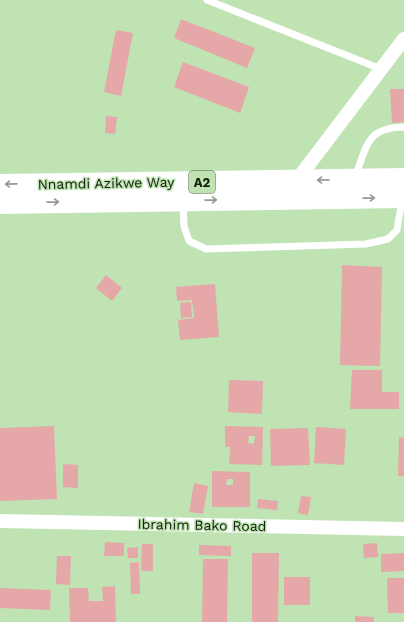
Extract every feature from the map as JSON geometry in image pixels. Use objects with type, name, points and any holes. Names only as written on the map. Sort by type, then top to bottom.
[{"type":"highway","name":"Nnamdi Azikwe Way","points":[[0,203],[183,191],[297,180],[354,179],[404,191]]},
{"type":"highway","name":"Nnamdi Azikwe Way","points":[[0,184],[183,191],[404,191]]},
{"type":"street","points":[[297,180],[404,39]]},
{"type":"street","name":"Ibrahim Bako Road","points":[[0,521],[404,529]]},
{"type":"lane","points":[[207,0],[381,69]]},
{"type":"lane","points":[[354,179],[371,138],[380,129],[404,127]]},
{"type":"lane","points":[[183,191],[184,226],[189,241],[206,249],[366,244],[388,239],[397,230],[404,191]]},
{"type":"building","points":[[181,19],[255,48],[247,68],[174,38]]},
{"type":"building","points":[[116,30],[133,33],[121,96],[104,92]]},
{"type":"building","points":[[183,62],[249,87],[240,113],[174,87]]},
{"type":"building","points":[[390,89],[404,89],[404,122],[392,123]]},
{"type":"building","points":[[106,116],[117,117],[115,134],[105,133]]},
{"type":"building","points":[[342,265],[382,267],[380,366],[340,365]]},
{"type":"building","points":[[106,275],[122,288],[112,301],[96,288]]},
{"type":"building","points":[[215,284],[219,337],[180,340],[178,320],[194,318],[192,300],[177,301],[176,287]]},
{"type":"building","points":[[191,302],[192,317],[181,318],[180,303]]},
{"type":"building","points":[[352,370],[382,370],[382,392],[399,392],[399,409],[350,409]]},
{"type":"building","points":[[229,380],[263,381],[262,414],[228,412]]},
{"type":"building","points":[[54,426],[57,499],[0,501],[0,428]]},
{"type":"building","points":[[225,426],[263,427],[262,465],[229,464],[230,447],[225,447]],"holes":[[[249,436],[255,436],[254,444],[248,443]]]},
{"type":"building","points":[[316,427],[346,429],[344,465],[314,463]]},
{"type":"building","points":[[308,428],[310,465],[271,466],[270,429]]},
{"type":"building","points":[[399,437],[404,438],[404,476],[398,476]]},
{"type":"building","points":[[63,464],[78,465],[78,488],[63,487]]},
{"type":"building","points":[[212,471],[250,472],[250,507],[212,507]],"holes":[[[227,479],[233,479],[233,485],[226,485]]]},
{"type":"building","points":[[194,483],[208,486],[203,514],[189,512]]},
{"type":"building","points":[[301,496],[311,497],[308,515],[298,513]]},
{"type":"building","points":[[258,499],[278,501],[277,510],[257,508]]},
{"type":"building","points":[[105,542],[124,543],[124,556],[104,556]]},
{"type":"building","points":[[377,543],[378,557],[364,558],[363,544]]},
{"type":"building","points":[[142,544],[153,544],[153,571],[141,571]]},
{"type":"building","points":[[199,545],[231,546],[231,556],[199,555]]},
{"type":"building","points":[[138,547],[138,558],[128,558],[127,548]]},
{"type":"building","points":[[252,553],[279,553],[278,622],[252,622]]},
{"type":"building","points":[[404,553],[404,571],[381,572],[381,554]]},
{"type":"building","points":[[57,556],[71,556],[70,585],[56,584]]},
{"type":"building","points":[[203,559],[228,559],[227,622],[202,622]]},
{"type":"building","points":[[139,562],[140,594],[131,594],[130,563]]},
{"type":"building","points":[[284,577],[310,577],[310,605],[284,605]]},
{"type":"building","points":[[387,578],[404,578],[404,613],[388,613]]},
{"type":"building","points":[[115,586],[116,622],[70,622],[69,588],[88,588],[89,601],[103,601],[102,587]]},
{"type":"building","points":[[0,588],[51,590],[50,610],[0,608]]},
{"type":"building","points":[[355,616],[374,617],[374,622],[355,622]]}]
